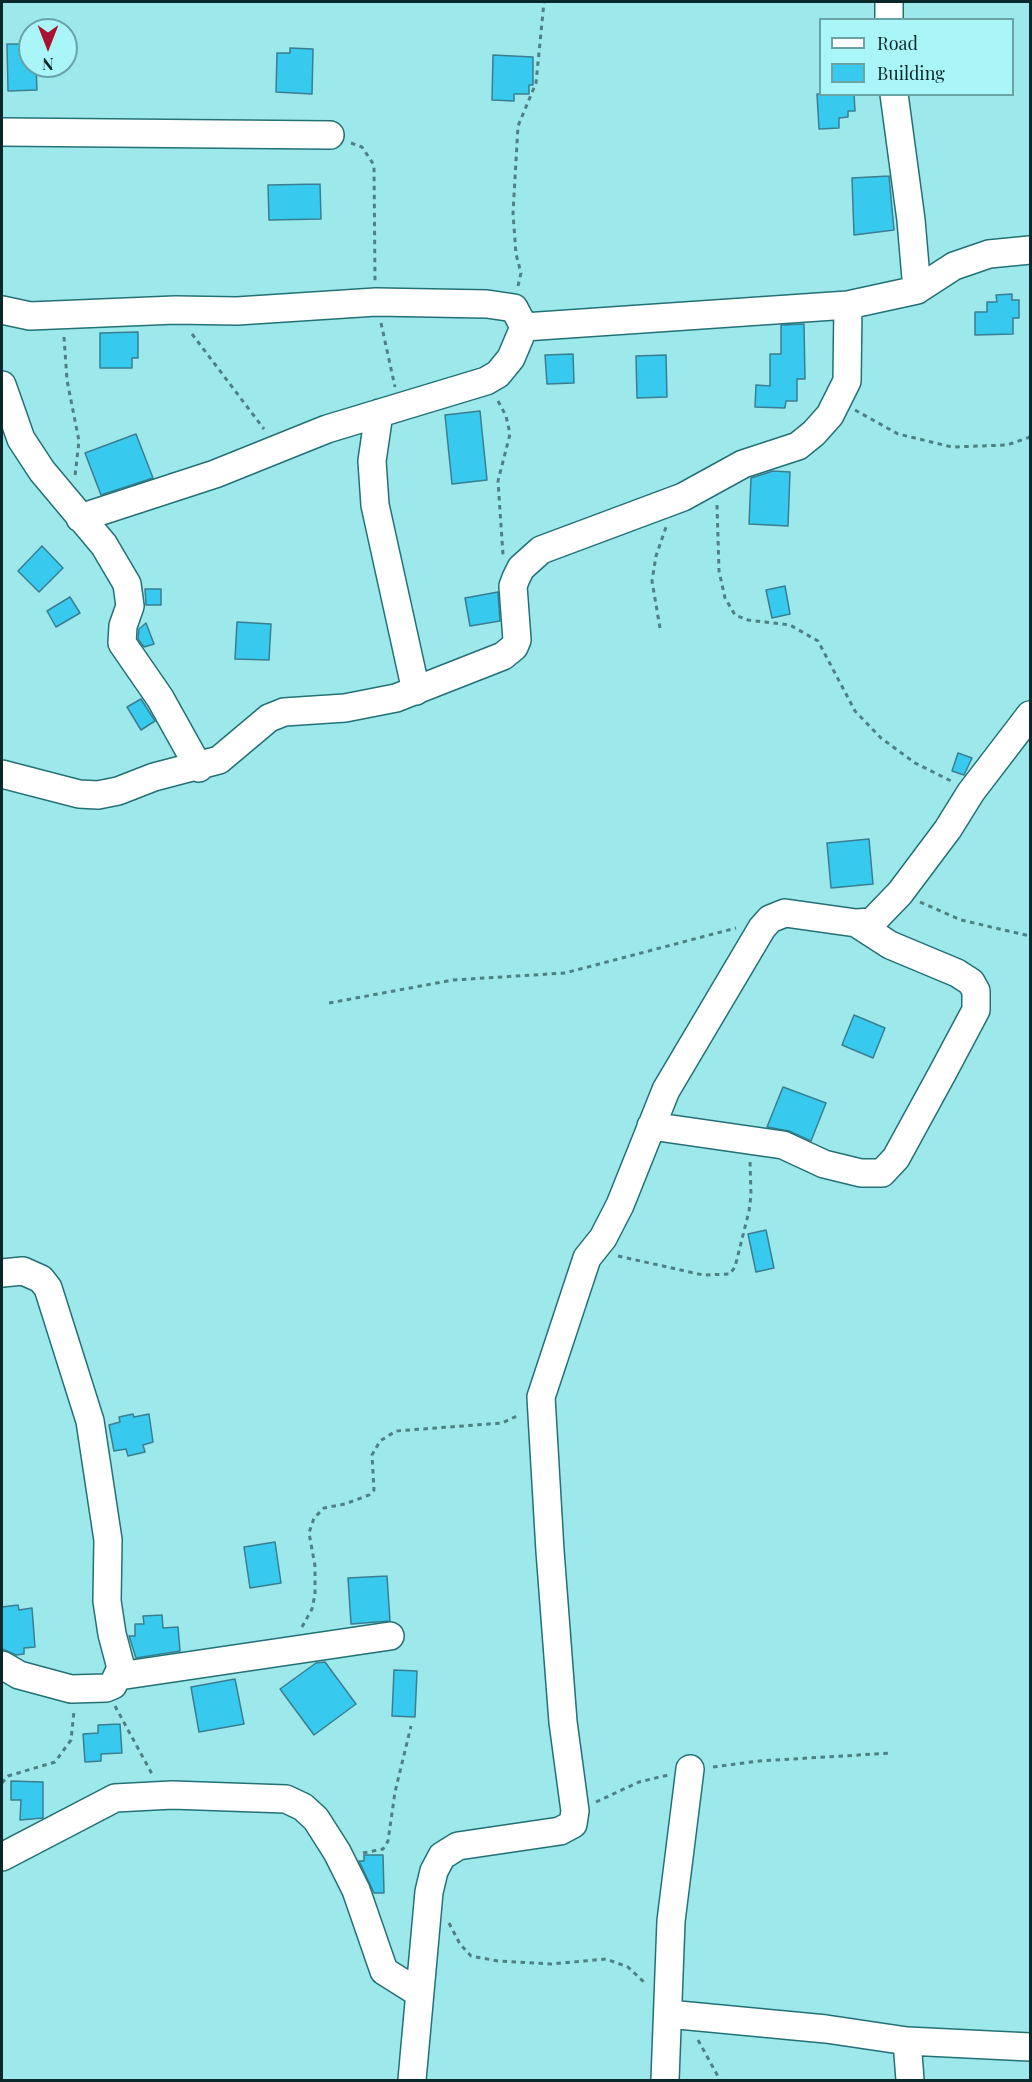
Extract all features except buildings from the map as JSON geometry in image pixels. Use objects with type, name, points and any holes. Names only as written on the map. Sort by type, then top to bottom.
[{"type":"street","points":[[889,18],[890,2]]},
{"type":"street","points":[[894,96],[917,290]]},
{"type":"street","points":[[2,132],[253,132],[330,135]]},
{"type":"street","points":[[2,310],[30,316],[175,310],[237,311],[376,302],[487,304],[519,317],[848,305],[917,290],[954,266],[989,254],[1030,250]]},
{"type":"street","points":[[2,774],[79,794],[98,795],[154,777],[199,768],[219,760],[269,718],[284,712],[345,708],[396,698],[503,656],[514,647],[517,632],[513,586],[521,568],[541,550],[683,497],[743,464],[798,446],[814,433],[830,415],[847,381],[848,305]]},
{"type":"street","points":[[74,511],[138,501],[280,449],[327,429],[431,400],[486,381],[498,374],[511,358],[519,317]]},
{"type":"street","points":[[2,385],[21,439],[42,471],[104,545],[127,584],[130,606],[122,634],[126,652],[160,698],[199,768]]},
{"type":"street","points":[[389,410],[372,461],[375,506],[416,691]]},
{"type":"street","points":[[412,2080],[429,1892],[434,1871],[442,1856],[458,1846],[560,1831],[573,1824],[575,1811],[563,1722],[542,1398],[587,1258],[603,1238],[620,1205],[666,1090],[770,920],[785,913],[856,923],[872,922],[900,893],[948,829],[971,792],[1030,715]]},
{"type":"street","points":[[651,1126],[783,1145],[824,1164],[861,1173],[882,1173],[896,1158],[976,1010],[976,992],[971,982],[957,973],[890,945],[856,923]]},
{"type":"street","points":[[2,1273],[23,1271],[41,1279],[48,1288],[90,1421],[105,1508],[108,1540],[107,1601],[112,1634],[120,1660],[112,1682]]},
{"type":"street","points":[[2,1665],[19,1675],[70,1689],[390,1636]]},
{"type":"street","points":[[665,2080],[673,2012],[670,1921],[690,1769]]},
{"type":"street","points":[[2,1857],[115,1798],[172,1795],[286,1799],[303,1807],[315,1819],[337,1852],[356,1890],[384,1971],[419,1993]]},
{"type":"street","points":[[673,2012],[907,2041],[1030,2047]]},
{"type":"street","points":[[907,2041],[910,2080]]},
{"type":"path","points":[[519,317],[520,273],[513,213],[518,126],[536,83],[544,2]]},
{"type":"path","points":[[330,135],[362,147],[374,165],[376,302],[389,410]]},
{"type":"path","points":[[175,310],[280,449]]},
{"type":"path","points":[[66,314],[63,351],[79,441],[74,511]]},
{"type":"path","points":[[486,381],[506,416],[510,434],[498,481],[498,509],[505,572],[513,586]]},
{"type":"path","points":[[838,399],[873,422],[898,434],[952,447],[1007,445],[1030,437]]},
{"type":"path","points":[[718,478],[716,556],[725,598],[735,615],[757,622],[790,625],[818,641],[855,711],[881,738],[915,763],[971,792]]},
{"type":"path","points":[[660,628],[652,581],[656,556],[666,527],[683,497]]},
{"type":"path","points":[[900,893],[961,920],[1030,936]]},
{"type":"path","points":[[329,1003],[453,980],[565,973],[736,928]]},
{"type":"path","points":[[587,1258],[613,1255],[703,1275],[730,1274],[735,1267],[751,1195],[749,1140]]},
{"type":"path","points":[[302,1628],[312,1609],[315,1594],[315,1566],[309,1533],[314,1518],[324,1508],[345,1504],[369,1495],[374,1490],[372,1455],[380,1441],[396,1431],[502,1423],[532,1408],[542,1398]]},
{"type":"path","points":[[112,1682],[145,1763],[172,1795]]},
{"type":"path","points":[[2,1783],[8,1776],[56,1762],[71,1740],[75,1724],[70,1689]]},
{"type":"path","points":[[337,1852],[375,1852],[382,1849],[388,1841],[395,1792],[411,1726]]},
{"type":"path","points":[[575,1811],[639,1782],[690,1769],[759,1761],[892,1753]]},
{"type":"path","points":[[429,1892],[460,1944],[471,1956],[498,1961],[551,1964],[606,1959],[628,1966],[673,2012],[720,2080]]}]
